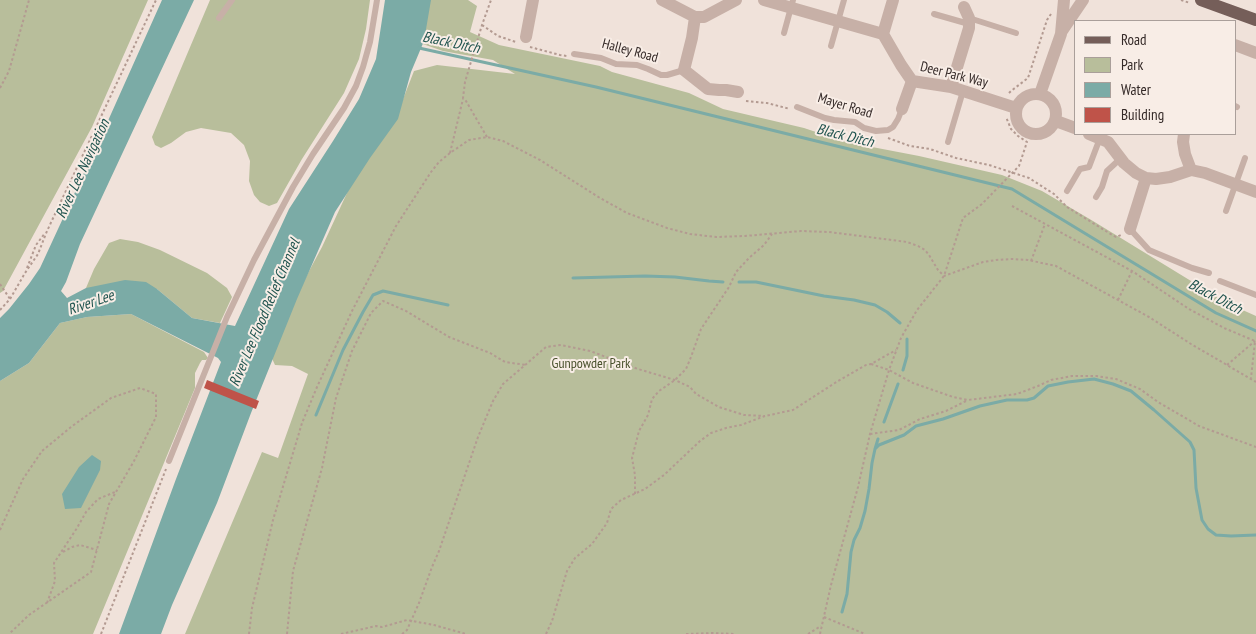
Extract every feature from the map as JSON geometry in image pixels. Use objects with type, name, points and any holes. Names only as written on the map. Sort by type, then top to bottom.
[{"type":"main road","points":[[1201,0],[1256,20]]},
{"type":"street","points":[[526,37],[533,0]]},
{"type":"street","points":[[662,0],[696,17],[704,17],[736,0]]},
{"type":"street","points":[[764,0],[792,4],[838,21],[882,34],[893,0]]},
{"type":"street","points":[[1040,94],[1061,34],[1083,0]]},
{"type":"street","points":[[1060,4],[1061,34]]},
{"type":"street","points":[[957,89],[966,12]]},
{"type":"street","points":[[696,17],[684,70],[708,89],[738,92]]},
{"type":"street","name":"Deer Park Way","points":[[882,34],[912,82],[957,89],[1016,108]]},
{"type":"street","points":[[1236,45],[1256,53]]},
{"type":"street","name":"Mayer Road","points":[[902,109],[912,82]]},
{"type":"street","points":[[1040,94],[1054,104],[1057,112],[1056,121],[1046,133],[1030,134],[1018,124],[1016,108],[1026,97],[1040,94]]},
{"type":"street","points":[[1056,121],[1074,128]]},
{"type":"street","points":[[1184,135],[1185,154],[1191,170]]},
{"type":"street","points":[[1102,137],[1120,159],[1136,173],[1146,178],[1170,177],[1191,170],[1205,173],[1256,192]]},
{"type":"street","points":[[1130,229],[1146,178]]},
{"type":"lane","points":[[219,18],[232,0]]},
{"type":"lane","points":[[169,461],[227,316],[254,260],[312,154],[344,108],[356,86],[364,67],[377,0]]},
{"type":"lane","points":[[831,46],[844,0]]},
{"type":"lane","points":[[784,33],[792,4]]},
{"type":"lane","points":[[934,14],[966,12],[1016,33]]},
{"type":"lane","name":"Halley Road","points":[[574,54],[601,58],[616,64],[648,68],[661,75],[684,70]]},
{"type":"lane","points":[[948,142],[957,89]]},
{"type":"lane","name":"Mayer Road","points":[[797,106],[825,118],[855,122],[864,128],[876,131],[888,130],[893,127],[902,109]]},
{"type":"lane","points":[[1068,191],[1080,169],[1089,167],[1102,137]]},
{"type":"lane","points":[[1226,211],[1245,158]]},
{"type":"lane","points":[[1096,197],[1107,171],[1120,159]]},
{"type":"lane","points":[[1130,229],[1149,250],[1209,273]]},
{"type":"lane","points":[[1220,281],[1256,295]]},
{"type":"path","points":[[0,88],[9,71],[29,0]]},
{"type":"path","points":[[0,310],[10,299],[38,254],[47,231],[156,0]]},
{"type":"path","points":[[450,152],[465,82],[482,25],[492,0]]},
{"type":"path","points":[[1007,98],[1011,91],[1028,78],[1047,20],[1060,4]]},
{"type":"path","points":[[463,98],[487,137]]},
{"type":"path","points":[[820,634],[870,434],[896,350],[917,310],[944,276],[963,218],[982,204],[1019,166],[1027,142],[1011,129],[1005,115]]},
{"type":"path","points":[[249,634],[252,608],[266,547],[287,469],[302,423],[338,342],[396,226],[431,172],[450,152],[469,140],[487,137],[503,140],[627,213],[668,228],[690,234],[709,236],[745,236],[801,231],[829,232],[907,242],[925,250],[944,276]]},
{"type":"path","points":[[1012,206],[1132,271],[1189,309],[1224,328],[1255,341]]},
{"type":"path","points":[[1031,261],[1045,224]]},
{"type":"path","points":[[25,273],[36,245],[47,231]]},
{"type":"path","points":[[635,494],[635,475],[632,458],[639,431],[648,415],[652,399],[686,369],[701,330],[729,287],[736,272],[748,258],[764,245],[772,234]]},
{"type":"path","points":[[944,276],[983,262],[1012,259],[1056,266],[1149,317],[1256,382]]},
{"type":"path","points":[[1118,300],[1132,271]]},
{"type":"path","points":[[0,284],[10,299]]},
{"type":"path","points":[[287,634],[293,571],[322,468],[336,398],[352,351],[371,313],[383,301],[406,311],[449,337],[490,353],[505,362],[526,365]]},
{"type":"path","points":[[1227,365],[1255,341]]},
{"type":"path","points":[[1251,379],[1255,341]]},
{"type":"path","points":[[402,634],[407,630],[439,551],[478,437],[493,401],[503,384],[546,347],[561,344],[590,351],[638,369],[675,380],[690,387],[696,394],[720,407],[744,415],[765,416]]},
{"type":"path","points":[[871,364],[896,350]]},
{"type":"path","points":[[546,634],[552,621],[567,571],[575,558],[592,544],[607,523],[611,509],[621,500],[635,494],[664,475],[711,433],[765,416],[793,410],[866,364],[889,370],[913,383],[953,397],[968,400],[1017,394],[1050,380],[1072,376],[1096,376],[1116,379],[1140,389],[1199,426],[1256,447]]},
{"type":"path","points":[[0,530],[23,479],[42,451],[70,427],[112,398],[140,388],[156,394],[156,417],[134,461],[109,504],[91,572],[28,615],[9,634]]},
{"type":"path","points":[[870,434],[900,430],[920,419],[946,411],[968,400]]},
{"type":"path","points":[[101,634],[169,461]]},
{"type":"path","points":[[47,603],[54,581],[54,563],[60,553],[86,512],[98,499],[116,492]]},
{"type":"path","points":[[60,553],[80,545],[97,550]]},
{"type":"path","points":[[824,617],[865,634]]},
{"type":"path","points":[[341,634],[376,626],[382,627],[401,621],[434,625],[466,634]]},
{"type":"path","points":[[808,634],[822,626]]},
{"type":"path","points":[[686,634],[734,634]]},
{"type":"green space","points":[[0,0],[148,0],[92,127],[3,291],[0,293]]},
{"type":"green space","points":[[210,0],[370,0],[359,59],[344,93],[302,159],[277,203],[269,206],[260,202],[254,195],[249,181],[250,161],[244,145],[231,133],[201,128],[186,132],[161,148],[155,145],[152,137]]},
{"type":"green space","name":"Gunpowder Park","points":[[430,0],[468,0],[477,6],[470,32],[499,45],[600,66],[612,72],[689,93],[723,109],[804,128],[846,142],[1002,175],[1042,191],[1227,303],[1256,316],[1256,634],[185,634],[262,452],[278,458],[308,374],[292,366],[275,365],[269,352],[322,247],[353,180],[396,117],[414,71],[437,65],[515,74],[493,60],[443,51],[417,42]]},
{"type":"green space","points":[[120,239],[138,242],[160,250],[207,273],[227,288],[232,297],[220,323],[192,318],[157,289],[86,288],[94,269],[109,243]]},
{"type":"green space","points":[[131,314],[204,352],[208,358],[202,360],[195,373],[195,388],[93,634],[0,634],[0,381],[29,363],[60,323],[87,317]]},
{"type":"water","points":[[162,0],[194,0],[80,244],[61,291],[67,298],[86,288],[125,280],[146,282],[192,318],[235,326],[289,209],[359,99],[376,59],[385,0],[431,0],[424,41],[411,72],[398,119],[335,212],[297,299],[217,503],[161,634],[119,634],[221,362],[218,358],[131,314],[87,317],[60,323],[29,363],[0,381],[0,318],[40,268]]},
{"type":"water","points":[[92,455],[101,461],[100,470],[81,508],[65,509],[62,494],[79,467]]},
{"type":"building","points":[[207,380],[259,401],[256,409],[204,388]]},
{"type":"waterway","name":"Black Ditch","points":[[419,48],[596,87],[1012,189],[1216,313],[1256,331]]},
{"type":"waterway","points":[[573,278],[645,276],[723,282]]},
{"type":"waterway","points":[[739,282],[756,282],[875,305],[900,323]]},
{"type":"waterway","points":[[316,415],[343,350],[373,295],[383,291],[448,305]]},
{"type":"waterway","points":[[903,370],[907,356],[907,339]]},
{"type":"waterway","points":[[875,449],[879,445],[904,435],[916,426],[980,406],[1007,400],[1034,398],[1048,386],[1094,379],[1131,391],[1190,442],[1194,450],[1196,488],[1202,520],[1208,529],[1216,535],[1256,535]]},
{"type":"waterway","points":[[884,422],[898,384]]},
{"type":"waterway","points":[[842,612],[847,594],[851,552],[865,511],[872,463],[878,439]]},
{"type":"water label","name":"River Lee Navigation","points":[[83,169]]},
{"type":"water label","name":"River Lee","points":[[91,303]]},
{"type":"water label","name":"River Lee Flood Relief Channel","points":[[265,313]]}]
